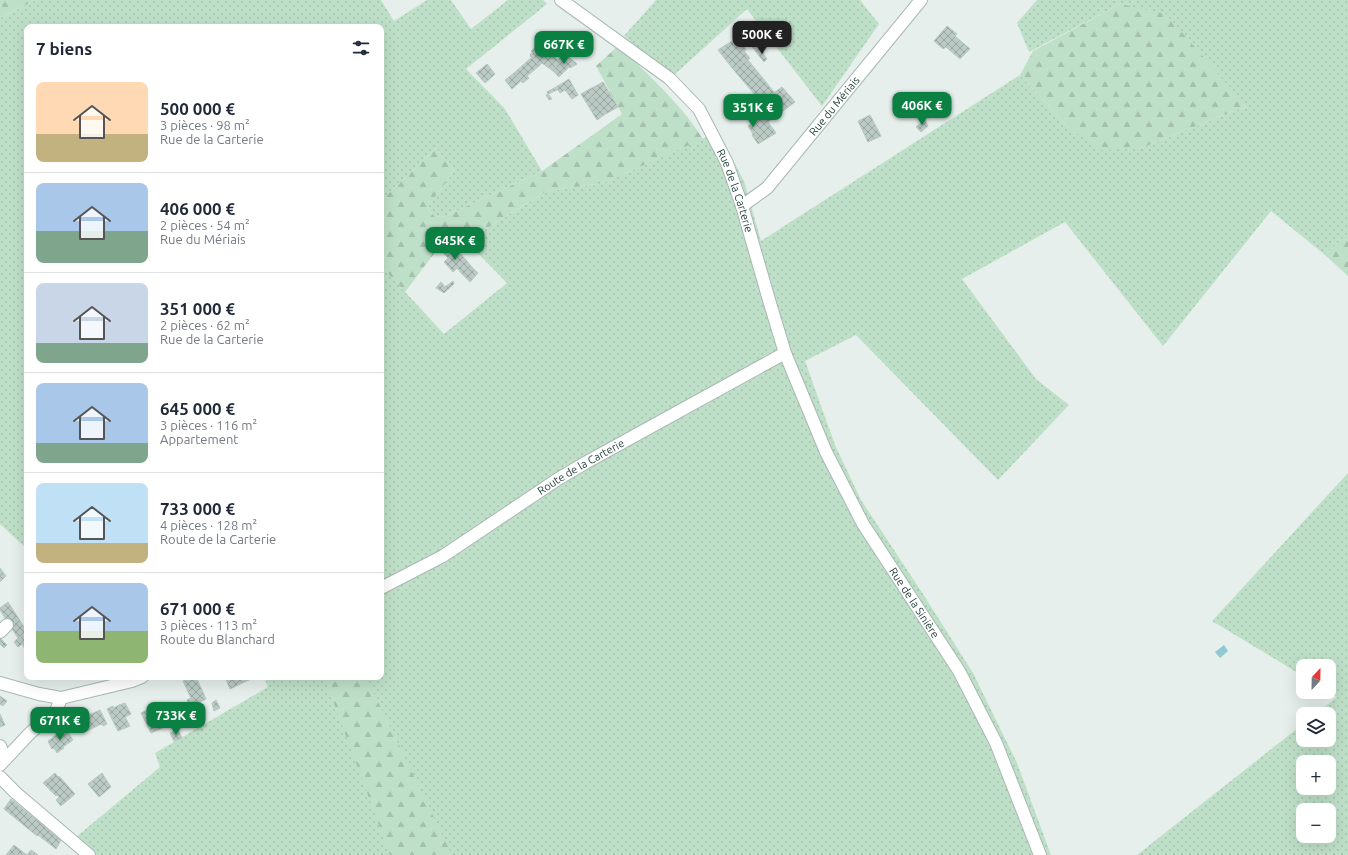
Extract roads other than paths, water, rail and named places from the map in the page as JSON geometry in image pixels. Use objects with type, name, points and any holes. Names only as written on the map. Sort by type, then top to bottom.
[{"type":"street","name":"Rue de la Carterie","points":[[562,0],[669,78],[699,110],[727,163],[742,206],[785,353]]},
{"type":"street","name":"Rue du Mériais","points":[[742,206],[767,188],[921,0]]},
{"type":"street","name":"Route de la Carterie","points":[[384,586],[443,556],[558,479],[585,463],[785,353]]},
{"type":"street","name":"Rue de la Sinière","points":[[785,353],[826,452],[863,524],[959,671],[996,743],[1040,855]]},
{"type":"street","points":[[0,683],[39,694],[61,698],[134,680]]},
{"type":"street","points":[[3,761],[30,733],[56,711],[61,698]]},
{"type":"street","points":[[0,746],[3,761]]},
{"type":"street","points":[[0,777],[16,793],[89,855]]},
{"type":"water","points":[[1224,645],[1228,651],[1220,658],[1215,652]]}]
